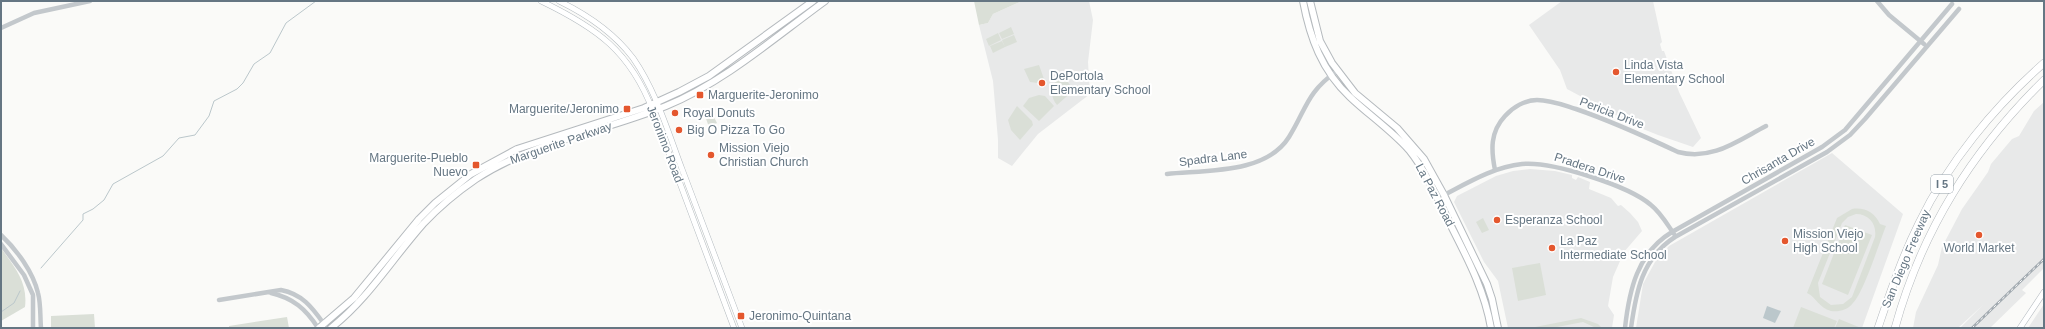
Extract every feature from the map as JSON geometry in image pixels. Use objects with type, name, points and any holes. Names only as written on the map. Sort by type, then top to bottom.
[{"type":"highway","name":"San Diego Freeway","points":[[1878,328],[1919,223],[1934,196],[1972,141],[2014,91],[2044,63]]},
{"type":"highway","name":"San Diego Freeway","points":[[1895,328],[1914,270],[1944,207],[1961,178],[1988,141],[2020,104],[2044,80]]},
{"type":"main road","name":"Jeronimo Road","points":[[541,1],[576,18],[607,41],[630,67],[655,107],[734,328]]},
{"type":"main road","name":"Jeronimo Road","points":[[559,1],[580,11],[615,38],[641,70],[742,328]]},
{"type":"main road","name":"Marguerite Parkway","points":[[655,107],[709,76],[813,1]]},
{"type":"main road","name":"Marguerite Parkway","points":[[322,327],[362,290],[425,218],[486,173],[508,161],[540,148],[655,107],[683,99],[718,78],[825,1]]},
{"type":"main road","name":"La Paz Road","points":[[1303,1],[1313,41],[1331,76],[1350,97],[1391,131],[1410,151],[1426,175],[1481,289],[1491,328]]},
{"type":"main road","name":"La Paz Road","points":[[1310,1],[1320,41],[1337,71],[1355,93],[1397,128],[1417,148],[1432,171],[1487,284],[1492,299],[1498,328]]},
{"type":"main road","name":"Marguerite Parkway","points":[[331,328],[362,300],[425,218]]},
{"type":"main road","points":[[2020,328],[2044,292]]},
{"type":"street","points":[[1,28],[34,13],[90,1]]},
{"type":"street","points":[[1877,1],[1889,15],[1927,46]]},
{"type":"street","name":"Chrisanta Drive","points":[[1625,328],[1631,289],[1639,267],[1657,243],[1672,232],[1822,147],[1845,130],[1922,42],[1952,4]]},
{"type":"street","name":"Chrisanta Drive","points":[[1631,328],[1639,281],[1644,269],[1655,254],[1675,237],[1821,155],[1850,135],[1959,9]]},
{"type":"street","name":"Spadra Lane","points":[[1167,174],[1249,166],[1264,160],[1279,150],[1289,137],[1312,93],[1337,71]]},
{"type":"street","name":"Pericia Drive","points":[[1495,170],[1492,154],[1493,139],[1498,125],[1511,110],[1524,103],[1536,100],[1551,101],[1609,120],[1678,152],[1687,154],[1700,155],[1714,152],[1766,126]]},
{"type":"street","name":"Pradera Drive","points":[[1438,198],[1495,170],[1522,164],[1544,164],[1562,167],[1637,195],[1653,206],[1675,237]]},
{"type":"street","points":[[1,235],[28,268],[34,281],[38,294],[41,328]]},
{"type":"street","points":[[1,244],[24,276],[33,295],[33,328]]},
{"type":"street","points":[[218,300],[281,290],[300,296],[313,308],[322,327]]},
{"type":"street","points":[[270,292],[297,303],[322,327]]},
{"type":"shaded area","points":[[974,1],[1022,1],[993,14],[988,23],[979,25]]},
{"type":"shaded area","name":"DePortola Elementary School","points":[[1022,1],[1089,1],[1093,20],[1088,62],[1090,94],[1038,134],[1012,166],[998,158],[993,81],[979,25],[988,23],[993,14]]},
{"type":"shaded area","name":"Linda Vista Elementary School","points":[[1562,1],[1653,1],[1662,42],[1660,44],[1662,51],[1664,51],[1679,92],[1701,138],[1693,147],[1638,127],[1567,89],[1560,70],[1529,25]]},
{"type":"shaded area","points":[[1011,27],[1014,34],[1002,39],[999,33]]},
{"type":"shaded area","points":[[998,33],[1001,40],[989,46],[986,39]]},
{"type":"shaded area","points":[[1014,35],[1017,42],[1005,47],[1002,40]]},
{"type":"shaded area","points":[[1002,41],[1005,47],[993,53],[990,46]]},
{"type":"shaded area","points":[[1039,65],[1044,79],[1038,83],[1030,82],[1024,69]]},
{"type":"shaded area","points":[[1063,76],[1074,90],[1057,105],[1054,101],[1052,89],[1056,81]]},
{"type":"shaded area","points":[[1039,95],[1045,96],[1054,106],[1039,121],[1023,106],[1029,98]]},
{"type":"shaded area","points":[[2044,102],[2044,268],[2022,290],[2026,293],[1990,328],[1960,328],[1983,305],[1958,328],[1913,328],[1916,312],[1938,265],[1942,247],[1962,209],[1988,172],[1991,164],[2012,139],[2019,136],[2034,111]]},
{"type":"shaded area","points":[[1017,106],[1032,121],[1033,125],[1020,140],[1011,130],[1008,120]]},
{"type":"shaded area","points":[[712,113],[717,123],[709,127],[705,116]]},
{"type":"shaded area","name":"Mission Viejo High School","points":[[1832,153],[1903,214],[1862,328],[1636,328],[1643,284],[1655,262],[1669,246]]},
{"type":"shaded area","name":"La Paz Intermediate School","points":[[1530,169],[1555,171],[1572,175],[1572,178],[1576,180],[1578,177],[1590,182],[1589,189],[1611,198],[1618,206],[1621,205],[1630,213],[1638,222],[1642,231],[1624,252],[1613,277],[1608,306],[1614,315],[1612,328],[1508,328],[1498,281],[1484,262],[1454,202],[1457,196],[1496,176],[1513,171]]},
{"type":"shaded area","points":[[1852,209],[1861,209],[1872,214],[1880,224],[1886,226],[1862,289],[1857,297],[1849,307],[1840,311],[1831,311],[1823,307],[1807,293],[1837,218]],"holes":[[[1861,214],[1868,218],[1873,224],[1875,228],[1875,237],[1852,297],[1843,304],[1831,305],[1820,297],[1818,283],[1842,223],[1848,217]]]},
{"type":"shaded area","points":[[1483,218],[1489,230],[1482,233],[1476,222]]},
{"type":"shaded area","points":[[1845,225],[1872,235],[1848,295],[1822,284]]},
{"type":"shaded area","points":[[1,248],[11,262],[22,283],[25,307],[1,321]]},
{"type":"shaded area","points":[[1540,263],[1546,295],[1518,301],[1512,268]]},
{"type":"shaded area","points":[[2044,304],[2044,328],[2028,328]]},
{"type":"shaded area","points":[[1767,306],[1781,311],[1775,323],[1763,318]]},
{"type":"shaded area","points":[[1801,307],[1837,321],[1834,328],[1793,328]]},
{"type":"shaded area","points":[[94,314],[95,328],[51,328],[51,316]]},
{"type":"shaded area","points":[[287,317],[289,328],[229,328],[229,326]]},
{"type":"shaded area","points":[[1581,318],[1598,324],[1602,328],[1596,328],[1583,322],[1552,328],[1530,328]]},
{"type":"shaded area","points":[[1839,319],[1861,328],[1835,328]]},
{"type":"waterway","points":[[41,268],[83,220],[83,214],[93,209],[104,200],[113,184],[163,156],[179,138],[195,135],[209,116],[214,101],[237,89],[243,83],[254,64],[270,53],[286,23],[316,1]]},
{"type":"waterway","points":[[1,312],[14,303],[20,291]]},
{"type":"railway","points":[[1972,328],[2044,259]]},
{"type":"place","name":"Linda Vista Elementary School","points":[[1616,72]]},
{"type":"place","name":"DePortola Elementary School","points":[[1042,83]]},
{"type":"place","name":"Marguerite-Jeronimo","points":[[700,95]]},
{"type":"place","name":"Marguerite/Jeronimo","points":[[627,109]]},
{"type":"place","name":"Royal Donuts","points":[[675,113]]},
{"type":"place","name":"Big O Pizza To Go","points":[[679,130]]},
{"type":"place","name":"Mission Viejo Christian Church","points":[[711,155]]},
{"type":"place","name":"Marguerite-Pueblo Nuevo","points":[[476,165]]},
{"type":"place","name":"Esperanza School","points":[[1497,220]]},
{"type":"place","name":"World Market","points":[[1979,235]]},
{"type":"place","name":"Mission Viejo High School","points":[[1785,241]]},
{"type":"place","name":"La Paz Intermediate School","points":[[1552,248]]},
{"type":"place","name":"Jeronimo-Quintana","points":[[741,316]]}]
